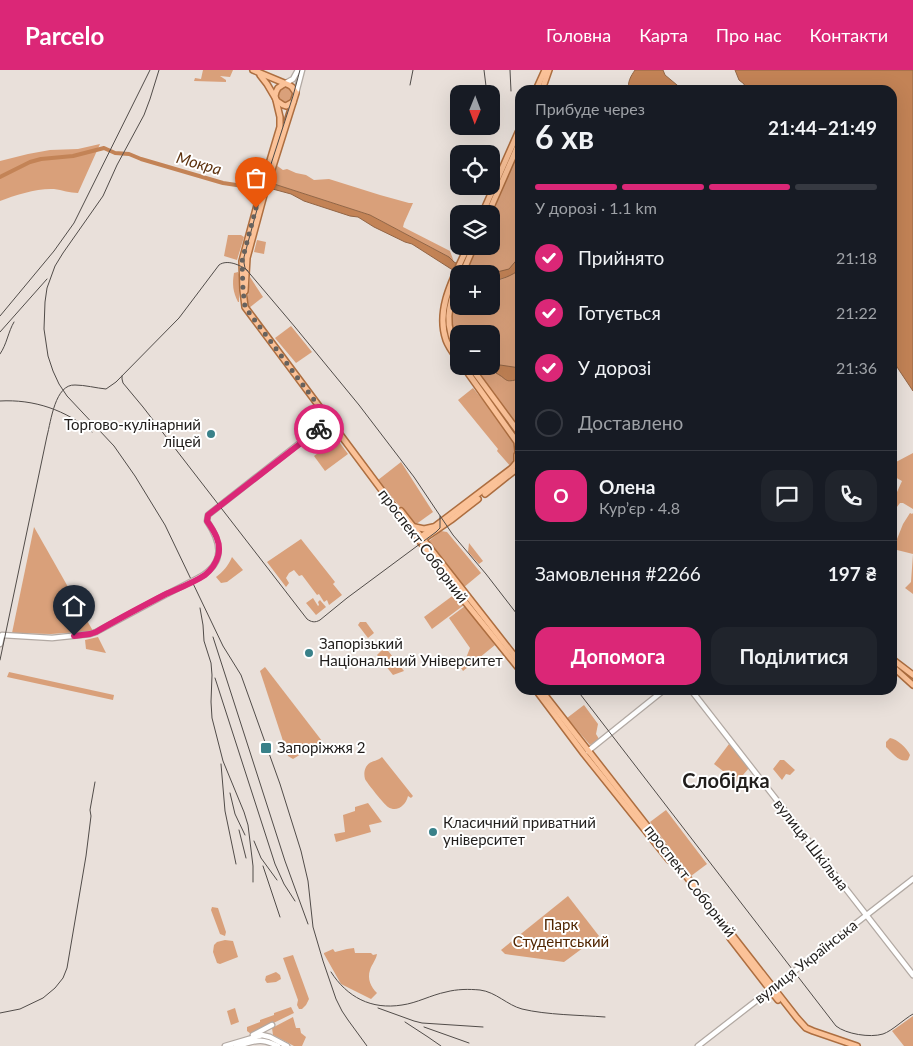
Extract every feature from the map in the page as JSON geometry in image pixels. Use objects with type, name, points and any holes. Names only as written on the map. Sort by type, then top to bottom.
[{"type":"main road","points":[[253,70],[292,87],[296,93]]},
{"type":"main road","points":[[277,100],[275,96],[278,88],[293,80],[298,70]]},
{"type":"main road","points":[[258,73],[277,100],[286,106],[293,102],[302,70]]},
{"type":"main road","points":[[538,85],[545,70]]},
{"type":"main road","points":[[544,85],[549,70]]},
{"type":"main road","name":"проспект Соборний","points":[[277,100],[280,127],[248,258],[244,296],[245,307],[329,420],[515,657]]},
{"type":"main road","name":"проспект Соборний","points":[[267,177],[293,102]]},
{"type":"main road","points":[[486,205],[515,139]]},
{"type":"main road","points":[[492,205],[515,152]]},
{"type":"main road","points":[[464,265],[466,255]]},
{"type":"main road","points":[[463,265],[468,255]]},
{"type":"main road","points":[[450,295],[444,308],[444,328],[450,348]]},
{"type":"main road","points":[[450,305],[450,329]]},
{"type":"main road","points":[[470,375],[515,438]]},
{"type":"main road","points":[[477,375],[515,427]]},
{"type":"main road","points":[[0,644],[2,635],[52,638],[96,632],[209,571],[215,564],[219,550],[217,536],[207,521],[208,515],[329,420]]},
{"type":"main road","name":"проспект Соборний","points":[[329,420],[415,527],[421,539],[466,603],[515,664]]},
{"type":"main road","points":[[421,539],[512,468],[515,464]]},
{"type":"main road","points":[[421,539],[457,516],[515,472]]},
{"type":"main road","points":[[415,527],[428,529],[434,527]]},
{"type":"main road","points":[[897,663],[913,675]]},
{"type":"main road","points":[[897,671],[913,685]]},
{"type":"main road","name":"проспект Соборний","points":[[540,695],[584,754],[700,897]]},
{"type":"main road","name":"проспект Соборний","points":[[545,695],[805,1030],[811,1034],[847,1046]]},
{"type":"main road","points":[[588,751],[658,695]]},
{"type":"main road","name":"вулиця Шкільна","points":[[695,695],[913,975]]},
{"type":"main road","name":"вулиця Українська","points":[[698,1046],[913,879]]},
{"type":"main road","name":"проспект Соборний","points":[[772,988],[806,1028],[858,1046]]},
{"type":"main road","points":[[225,1046],[243,1040],[271,1026],[270,1037]]},
{"type":"main road","points":[[243,1040],[270,1037],[287,1046]]},
{"type":"main road","points":[[236,1046],[262,1038],[278,1046]]},
{"type":"green space","points":[[203,70],[233,70],[230,77],[220,76],[226,82],[194,81],[195,78],[201,79]]},
{"type":"green space","points":[[286,87],[292,89],[294,95],[292,101],[286,103],[280,101],[278,95],[280,89]]},
{"type":"green space","points":[[100,144],[78,193],[54,189],[41,190],[19,194],[0,201],[0,161],[50,150],[78,149]]},
{"type":"green space","points":[[515,152],[515,263],[510,269],[500,272],[500,265],[469,265],[470,262],[468,260],[470,255],[500,255],[500,205],[492,205],[496,195],[500,195],[500,186]]},
{"type":"green space","points":[[276,165],[283,170],[287,169],[306,175],[314,180],[329,179],[413,203],[403,227],[450,251],[454,262],[449,257],[370,215],[271,183]]},
{"type":"green space","points":[[228,235],[241,235],[244,237],[237,260],[224,256]]},
{"type":"green space","points":[[257,240],[266,242],[264,254],[254,252]]},
{"type":"green space","points":[[238,272],[241,283],[239,302],[235,295],[233,284],[234,273]]},
{"type":"green space","points":[[515,272],[515,421],[480,375],[500,375],[500,325],[452,325],[451,317],[451,315],[500,315],[500,280]]},
{"type":"green space","points":[[250,277],[263,297],[249,308],[247,305]]},
{"type":"green space","points":[[291,326],[312,352],[296,363],[275,338]]},
{"type":"green space","points":[[473,388],[515,440],[515,457],[511,467],[497,451],[498,449],[458,400]]},
{"type":"green space","points":[[337,439],[348,454],[325,471],[314,456]]},
{"type":"green space","points":[[913,453],[913,509],[903,503],[900,503],[897,507],[897,492],[902,481],[897,478],[897,461]]},
{"type":"green space","points":[[401,462],[433,512],[415,525],[378,480]]},
{"type":"green space","points":[[910,513],[913,513],[913,554],[897,550],[897,539]]},
{"type":"green space","points":[[34,527],[93,631],[51,634],[12,633]]},
{"type":"green space","points":[[441,531],[447,532],[481,573],[463,588],[429,541]]},
{"type":"green space","points":[[301,539],[335,582],[333,584],[342,595],[329,605],[327,600],[324,602],[319,594],[317,595],[302,575],[299,576],[294,570],[286,578],[289,583],[286,587],[267,562]]},
{"type":"green space","points":[[469,543],[483,561],[479,564],[468,552]]},
{"type":"green space","points":[[913,554],[913,594],[905,588],[911,582]]},
{"type":"green space","points":[[232,557],[243,570],[227,582],[221,583],[216,577]]},
{"type":"green space","points":[[455,594],[464,605],[432,629],[424,617]]},
{"type":"green space","points":[[313,598],[318,606],[320,600],[326,607],[316,615],[306,603]]},
{"type":"green space","points":[[465,606],[495,645],[463,671],[458,663],[466,658],[470,648],[449,618]]},
{"type":"green space","points":[[360,622],[366,622],[374,633],[368,638],[358,625]]},
{"type":"green space","points":[[98,637],[106,653],[86,649],[85,640]]},
{"type":"green space","points":[[385,647],[404,671],[393,675],[377,655]]},
{"type":"green space","points":[[265,667],[322,741],[293,759],[288,756],[260,671]]},
{"type":"green space","points":[[9,672],[114,695],[113,700],[7,677]]},
{"type":"green space","points":[[584,705],[598,724],[596,734],[599,739],[590,745],[567,718]]},
{"type":"green space","points":[[890,738],[899,742],[907,750],[910,755],[908,760],[899,759],[886,747],[886,742]]},
{"type":"green space","points":[[729,744],[749,768],[737,782],[714,764]]},
{"type":"green space","points":[[382,757],[413,796],[411,798],[408,796],[403,805],[398,809],[388,807],[365,779],[366,767]]},
{"type":"green space","points":[[780,760],[784,760],[795,770],[790,775],[786,774],[782,780],[773,769]]},
{"type":"green space","points":[[368,803],[382,822],[369,825],[371,832],[336,842],[334,834],[345,832],[343,815],[355,811],[355,807]]},
{"type":"green space","points":[[666,810],[707,864],[691,876],[650,822]]},
{"type":"green space","name":"Парк Студентський","points":[[568,896],[599,936],[564,962],[505,954],[501,950]]},
{"type":"green space","points":[[212,907],[218,908],[226,932],[225,936],[220,934],[211,910]]},
{"type":"green space","points":[[225,940],[233,941],[238,957],[220,964],[217,963],[213,952],[214,945]]},
{"type":"green space","points":[[354,948],[355,953],[377,954],[369,973],[370,983],[377,993],[371,999],[341,984],[324,954],[333,949],[335,952]]},
{"type":"green space","points":[[293,955],[309,999],[302,1009],[299,1009],[297,1005],[298,1000],[283,958]]},
{"type":"green space","points":[[276,972],[280,975],[281,979],[276,982],[267,983],[265,980],[266,976]]},
{"type":"green space","points":[[291,1007],[294,1013],[251,1034],[247,1031],[247,1027],[274,1015],[274,1013]]},
{"type":"green space","points":[[235,1008],[239,1022],[231,1025],[227,1011]]},
{"type":"green space","points":[[913,1016],[913,1046],[904,1046],[892,1031]]},
{"type":"green space","points":[[293,1017],[296,1028],[300,1028],[301,1033],[306,1037],[302,1046],[294,1046],[273,1035],[272,1028]]},
{"type":"shaded area","points":[[635,70],[663,70],[665,75],[677,85],[629,85]]},
{"type":"shaded area","points":[[735,70],[913,70],[913,391],[897,367],[897,85],[744,85],[739,80]]},
{"type":"shaded area","points":[[271,183],[370,215],[449,257],[460,265],[450,265],[450,268],[412,244],[374,227],[358,217],[350,216],[304,201],[291,194],[269,188]]},
{"type":"shaded area","points":[[515,262],[515,272],[500,279],[500,271],[509,269]]},
{"type":"shaded area","points":[[500,365],[515,367],[515,380],[506,380],[499,375]]},
{"type":"waterway","name":"Мокра","points":[[0,177],[30,162],[73,156],[104,148],[115,153],[129,154],[223,183],[243,186],[256,183],[265,185]]},
{"type":"tram line","points":[[300,70],[261,195],[244,257],[245,268],[359,405],[414,477],[453,535],[515,612]]},
{"type":"tram line","points":[[0,660],[52,413],[58,397],[68,386],[79,385],[106,389],[116,382],[179,318],[222,263],[234,263],[248,271]]},
{"type":"tram line","points":[[122,376],[123,383],[310,621],[320,620],[436,532],[440,528],[440,516]]},
{"type":"tram line","points":[[581,695],[836,1026],[852,1033],[878,1035],[890,1030],[913,1014]]},
{"type":"railway","points":[[0,316],[54,251],[74,223],[150,70]]},
{"type":"railway","points":[[159,70],[144,115],[117,165],[103,196],[55,266],[47,288],[45,302],[44,329],[48,356],[59,384],[67,396],[114,446],[165,525],[223,646],[241,675],[280,784],[301,851],[308,881],[313,927],[323,961],[342,1011],[367,1046]]},
{"type":"railway","points":[[410,85],[413,70]]},
{"type":"railway","points":[[484,70],[486,85]]},
{"type":"railway","points":[[510,70],[511,91]]},
{"type":"railway","points":[[0,332],[47,279]]},
{"type":"railway","points":[[0,354],[14,322]]},
{"type":"railway","points":[[0,401],[25,402],[49,408],[82,424],[92,432]]},
{"type":"railway","points":[[200,608],[204,641],[211,663],[212,718],[223,761],[248,825],[253,882]]},
{"type":"railway","points":[[213,637],[285,861],[308,924]]},
{"type":"railway","points":[[215,678],[275,864],[284,884],[295,901]]},
{"type":"railway","points":[[221,764],[225,811],[236,864]]},
{"type":"railway","points":[[0,1013],[20,1009],[43,998],[63,978],[67,968],[86,856],[91,816],[90,810],[95,782]]},
{"type":"railway","points":[[230,793],[235,814],[245,835]]},
{"type":"railway","points":[[239,830],[246,858]]},
{"type":"railway","points":[[254,841],[261,858],[277,880]]},
{"type":"railway","points":[[263,866],[280,917]]},
{"type":"railway","points":[[331,972],[337,981],[352,995],[361,1000],[380,1005],[402,1005],[450,991],[476,990],[491,993],[522,1009],[552,1014],[605,1017]]},
{"type":"railway","points":[[378,1008],[422,1023],[483,1027]]},
{"type":"railway","points":[[405,1022],[441,1046]]},
{"type":"railway","points":[[424,1027],[469,1043]]},
{"type":"way so far","points":[[256,208],[242,261],[245,307],[329,420],[319,429]]},
{"type":"place","name":"Торгово-кулінарний ліцей","points":[[211,434]]},
{"type":"place","name":"Запорізький Національний Університет","points":[[309,653]]},
{"type":"place","name":"Запоріжжя 2","points":[[266,748]]},
{"type":"place","name":"Класичний приватний університет","points":[[433,832]]},
{"type":"district","name":"Слобідка","points":[[726,781]]},
{"type":"route","points":[[74,636],[96,632],[209,571],[218,557],[219,544],[217,536],[207,521],[208,515],[319,429]]}]
